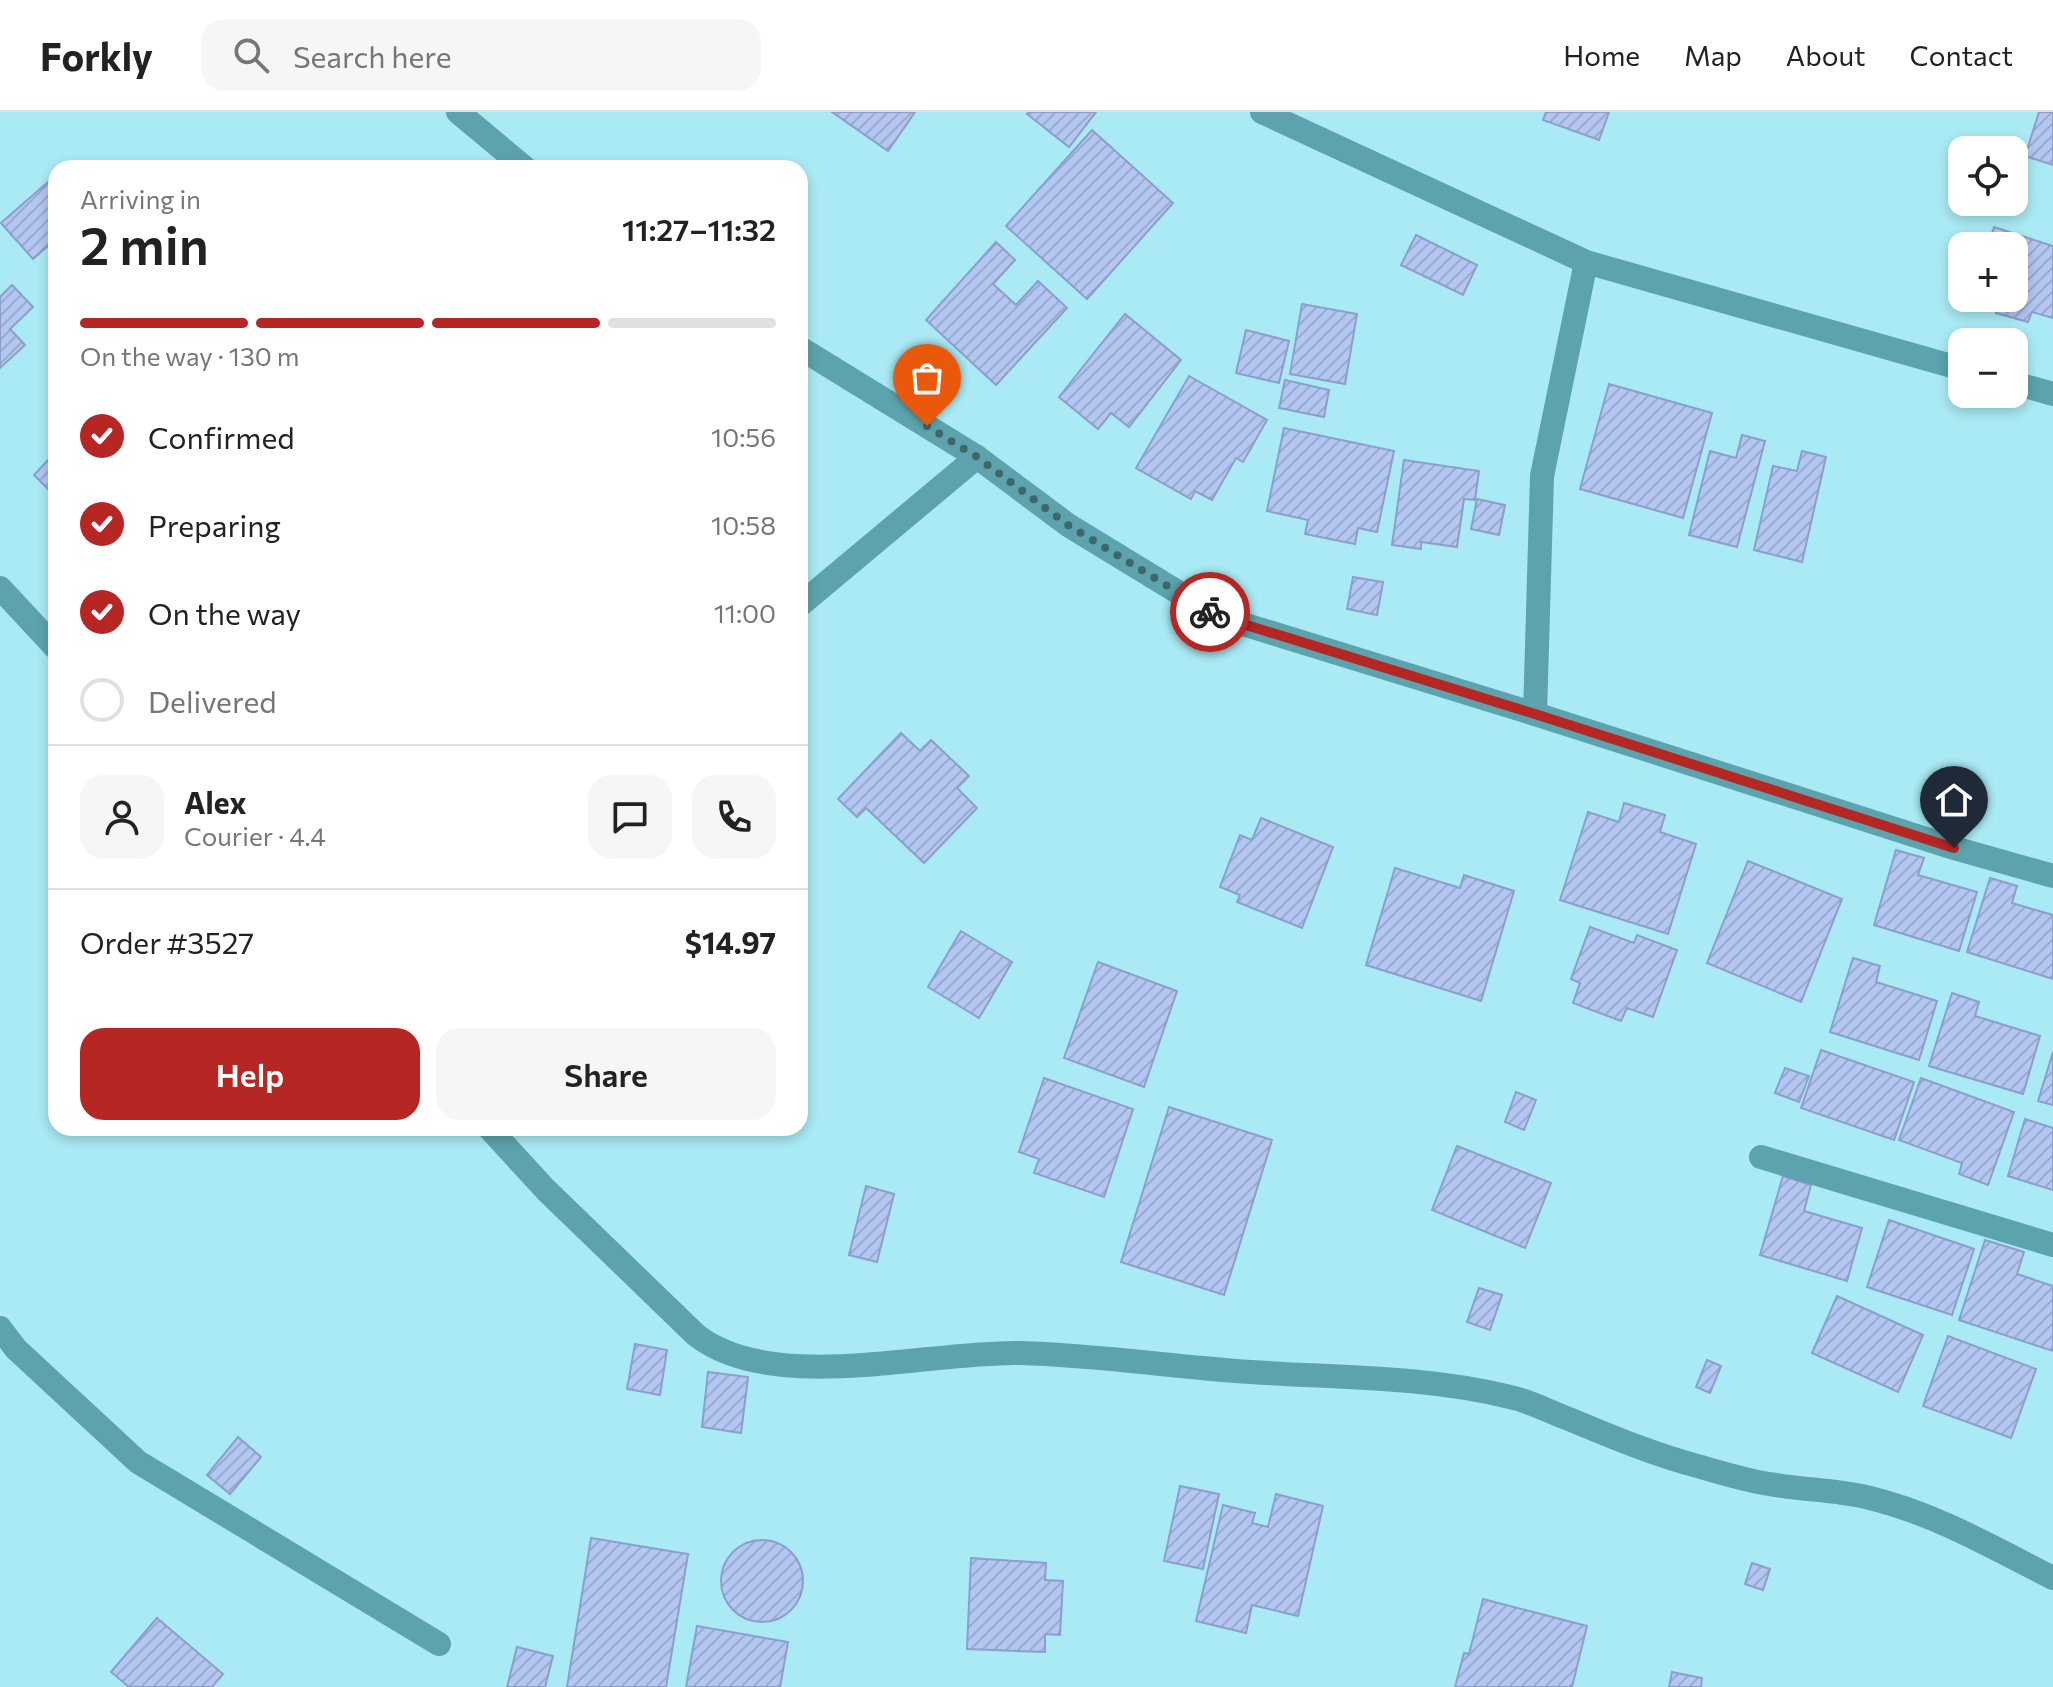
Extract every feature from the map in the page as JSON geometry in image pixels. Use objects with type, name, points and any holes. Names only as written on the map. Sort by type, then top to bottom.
[{"type":"street","points":[[458,112],[515,160]]},
{"type":"street","points":[[1262,112],[1586,262],[1948,365]]},
{"type":"street","points":[[1535,714],[1542,476],[1586,262]]},
{"type":"street","points":[[808,353],[977,457],[1068,525],[1217,616],[1954,848],[2053,876]]},
{"type":"street","points":[[2028,387],[2053,394]]},
{"type":"street","points":[[808,598],[977,457]]},
{"type":"street","points":[[0,588],[48,639]]},
{"type":"street","points":[[496,1136],[546,1190],[696,1335],[716,1350],[813,1367],[996,1353],[1041,1354],[1466,1387],[1515,1398],[1696,1466],[1776,1485],[1867,1497],[1924,1514],[1975,1536],[2053,1578]]},
{"type":"street","points":[[1761,1157],[2053,1245]]},
{"type":"street","points":[[0,1328],[16,1349],[138,1462],[439,1644]]},
{"type":"building","points":[[832,112],[915,112],[888,151]]},
{"type":"building","points":[[1096,112],[1069,147],[1027,114]]},
{"type":"building","points":[[1546,112],[1609,112],[1599,140],[1543,120]]},
{"type":"building","points":[[2039,112],[2053,112],[2053,165],[2028,157],[2028,147]]},
{"type":"building","points":[[1092,130],[1173,203],[1087,299],[1006,226]]},
{"type":"building","points":[[48,182],[48,246],[33,259],[1,223]]},
{"type":"building","points":[[1994,227],[2010,232],[1992,232]]},
{"type":"building","points":[[1416,235],[1477,265],[1463,295],[1401,265]]},
{"type":"building","points":[[2028,238],[2053,246],[2053,318],[2032,312],[2028,322],[1996,313],[2028,312]]},
{"type":"building","points":[[996,242],[1015,260],[993,284],[1016,305],[1038,281],[1067,308],[996,385],[926,320]]},
{"type":"building","points":[[12,285],[33,307],[10,329],[25,345],[0,368],[0,297]]},
{"type":"building","points":[[1302,304],[1357,314],[1345,384],[1290,374]]},
{"type":"building","points":[[1125,314],[1181,360],[1129,427],[1111,413],[1098,429],[1059,397]]},
{"type":"building","points":[[1246,330],[1289,341],[1279,383],[1236,373]]},
{"type":"building","points":[[1189,376],[1267,420],[1243,462],[1236,458],[1212,500],[1195,491],[1191,499],[1136,468]]},
{"type":"building","points":[[1285,380],[1329,390],[1324,417],[1279,408]]},
{"type":"building","points":[[1609,384],[1712,413],[1683,518],[1580,489]]},
{"type":"building","points":[[1284,428],[1394,451],[1377,532],[1358,528],[1355,544],[1305,534],[1308,520],[1267,511]]},
{"type":"building","points":[[1742,435],[1765,441],[1737,547],[1689,535],[1710,451],[1736,458]]},
{"type":"building","points":[[1802,451],[1826,457],[1802,562],[1754,550],[1773,466],[1797,471]]},
{"type":"building","points":[[48,460],[48,489],[34,475]]},
{"type":"building","points":[[1404,460],[1479,471],[1475,500],[1464,499],[1457,547],[1421,542],[1421,549],[1392,545]]},
{"type":"building","points":[[1477,499],[1505,505],[1499,535],[1471,529]]},
{"type":"building","points":[[1353,577],[1383,582],[1377,615],[1347,609]]},
{"type":"building","points":[[901,733],[920,751],[931,740],[969,776],[957,788],[977,808],[924,863],[866,808],[857,817],[838,799]]},
{"type":"building","points":[[1624,803],[1665,815],[1660,832],[1696,844],[1668,934],[1560,900],[1588,812],[1619,822]]},
{"type":"building","points":[[1261,818],[1333,847],[1302,928],[1237,902],[1240,895],[1220,887],[1240,835],[1252,840]]},
{"type":"building","points":[[1896,850],[1924,858],[1918,875],[1977,892],[1959,951],[1874,925]]},
{"type":"building","points":[[1748,861],[1842,899],[1801,1002],[1707,963]]},
{"type":"building","points":[[1395,868],[1460,888],[1464,875],[1514,891],[1481,1001],[1366,965]]},
{"type":"building","points":[[1990,878],[2017,886],[2012,903],[2053,915],[2053,979],[1967,952]]},
{"type":"building","points":[[1590,927],[1634,943],[1637,935],[1677,950],[1653,1017],[1627,1008],[1621,1021],[1573,1003],[1580,983],[1571,979]]},
{"type":"building","points":[[961,931],[1012,962],[979,1018],[928,987]]},
{"type":"building","points":[[1853,958],[1880,966],[1876,982],[1937,1001],[1919,1060],[1830,1032]]},
{"type":"building","points":[[1098,962],[1177,991],[1144,1087],[1064,1058]]},
{"type":"building","points":[[1952,993],[1979,1002],[1975,1016],[2040,1036],[2023,1094],[1929,1066]]},
{"type":"building","points":[[1821,1050],[1914,1082],[1894,1140],[1801,1108]]},
{"type":"building","points":[[2053,1052],[2053,1105],[2038,1101]]},
{"type":"building","points":[[1785,1068],[1809,1076],[1799,1102],[1775,1093]]},
{"type":"building","points":[[1044,1078],[1133,1109],[1104,1197],[1034,1173],[1039,1159],[1019,1152]]},
{"type":"building","points":[[1921,1078],[2014,1112],[1988,1185],[1959,1174],[1962,1163],[1899,1140]]},
{"type":"building","points":[[1516,1092],[1536,1100],[1524,1130],[1505,1122]]},
{"type":"building","points":[[1169,1107],[1272,1140],[1224,1295],[1121,1262]]},
{"type":"building","points":[[2025,1119],[2053,1128],[2053,1190],[2008,1176]]},
{"type":"building","points":[[1457,1146],[1551,1183],[1525,1248],[1432,1210]]},
{"type":"building","points":[[1783,1176],[1811,1185],[1804,1211],[1862,1228],[1847,1281],[1760,1255]]},
{"type":"building","points":[[866,1186],[894,1194],[877,1262],[849,1255]]},
{"type":"building","points":[[1889,1220],[1974,1249],[1952,1315],[1867,1287]]},
{"type":"building","points":[[1985,1240],[2024,1252],[2017,1274],[2053,1286],[2053,1351],[1959,1320]]},
{"type":"building","points":[[1479,1288],[1502,1295],[1490,1330],[1467,1322]]},
{"type":"building","points":[[1837,1296],[1923,1335],[1898,1392],[1812,1353]]},
{"type":"building","points":[[1948,1336],[2036,1369],[2011,1438],[1923,1406]]},
{"type":"building","points":[[635,1344],[667,1350],[660,1395],[627,1389]]},
{"type":"building","points":[[1707,1360],[1721,1366],[1710,1393],[1696,1387]]},
{"type":"building","points":[[708,1372],[748,1377],[741,1433],[702,1427]]},
{"type":"building","points":[[238,1437],[261,1457],[230,1494],[207,1475]]},
{"type":"building","points":[[1180,1486],[1219,1494],[1203,1569],[1164,1561]]},
{"type":"building","points":[[1276,1494],[1323,1506],[1298,1616],[1252,1605],[1246,1633],[1196,1621],[1223,1505],[1255,1513],[1252,1523],[1268,1527]]},
{"type":"building","points":[[591,1538],[688,1554],[666,1687],[567,1687]]},
{"type":"building","points":[[762,1540],[778,1544],[791,1552],[799,1565],[803,1581],[799,1597],[791,1610],[778,1618],[762,1622],[746,1618],[733,1610],[725,1597],[721,1581],[725,1565],[733,1552],[746,1544]]},
{"type":"building","points":[[971,1558],[1046,1563],[1045,1580],[1063,1581],[1060,1635],[1045,1634],[1045,1652],[967,1649]]},
{"type":"building","points":[[1752,1563],[1770,1569],[1763,1590],[1745,1584]]},
{"type":"building","points":[[1483,1599],[1587,1626],[1572,1687],[1455,1687],[1464,1653],[1469,1654]]},
{"type":"building","points":[[157,1618],[223,1674],[212,1687],[129,1687],[111,1672]]},
{"type":"building","points":[[697,1626],[788,1642],[780,1687],[686,1687]]},
{"type":"building","points":[[517,1647],[553,1656],[545,1687],[507,1687]]},
{"type":"building","points":[[1672,1672],[1702,1678],[1701,1687],[1669,1687]]},
{"type":"way so far","points":[[927,426],[977,457],[1068,525],[1210,612]]},
{"type":"route","points":[[1210,612],[1954,848]]}]
